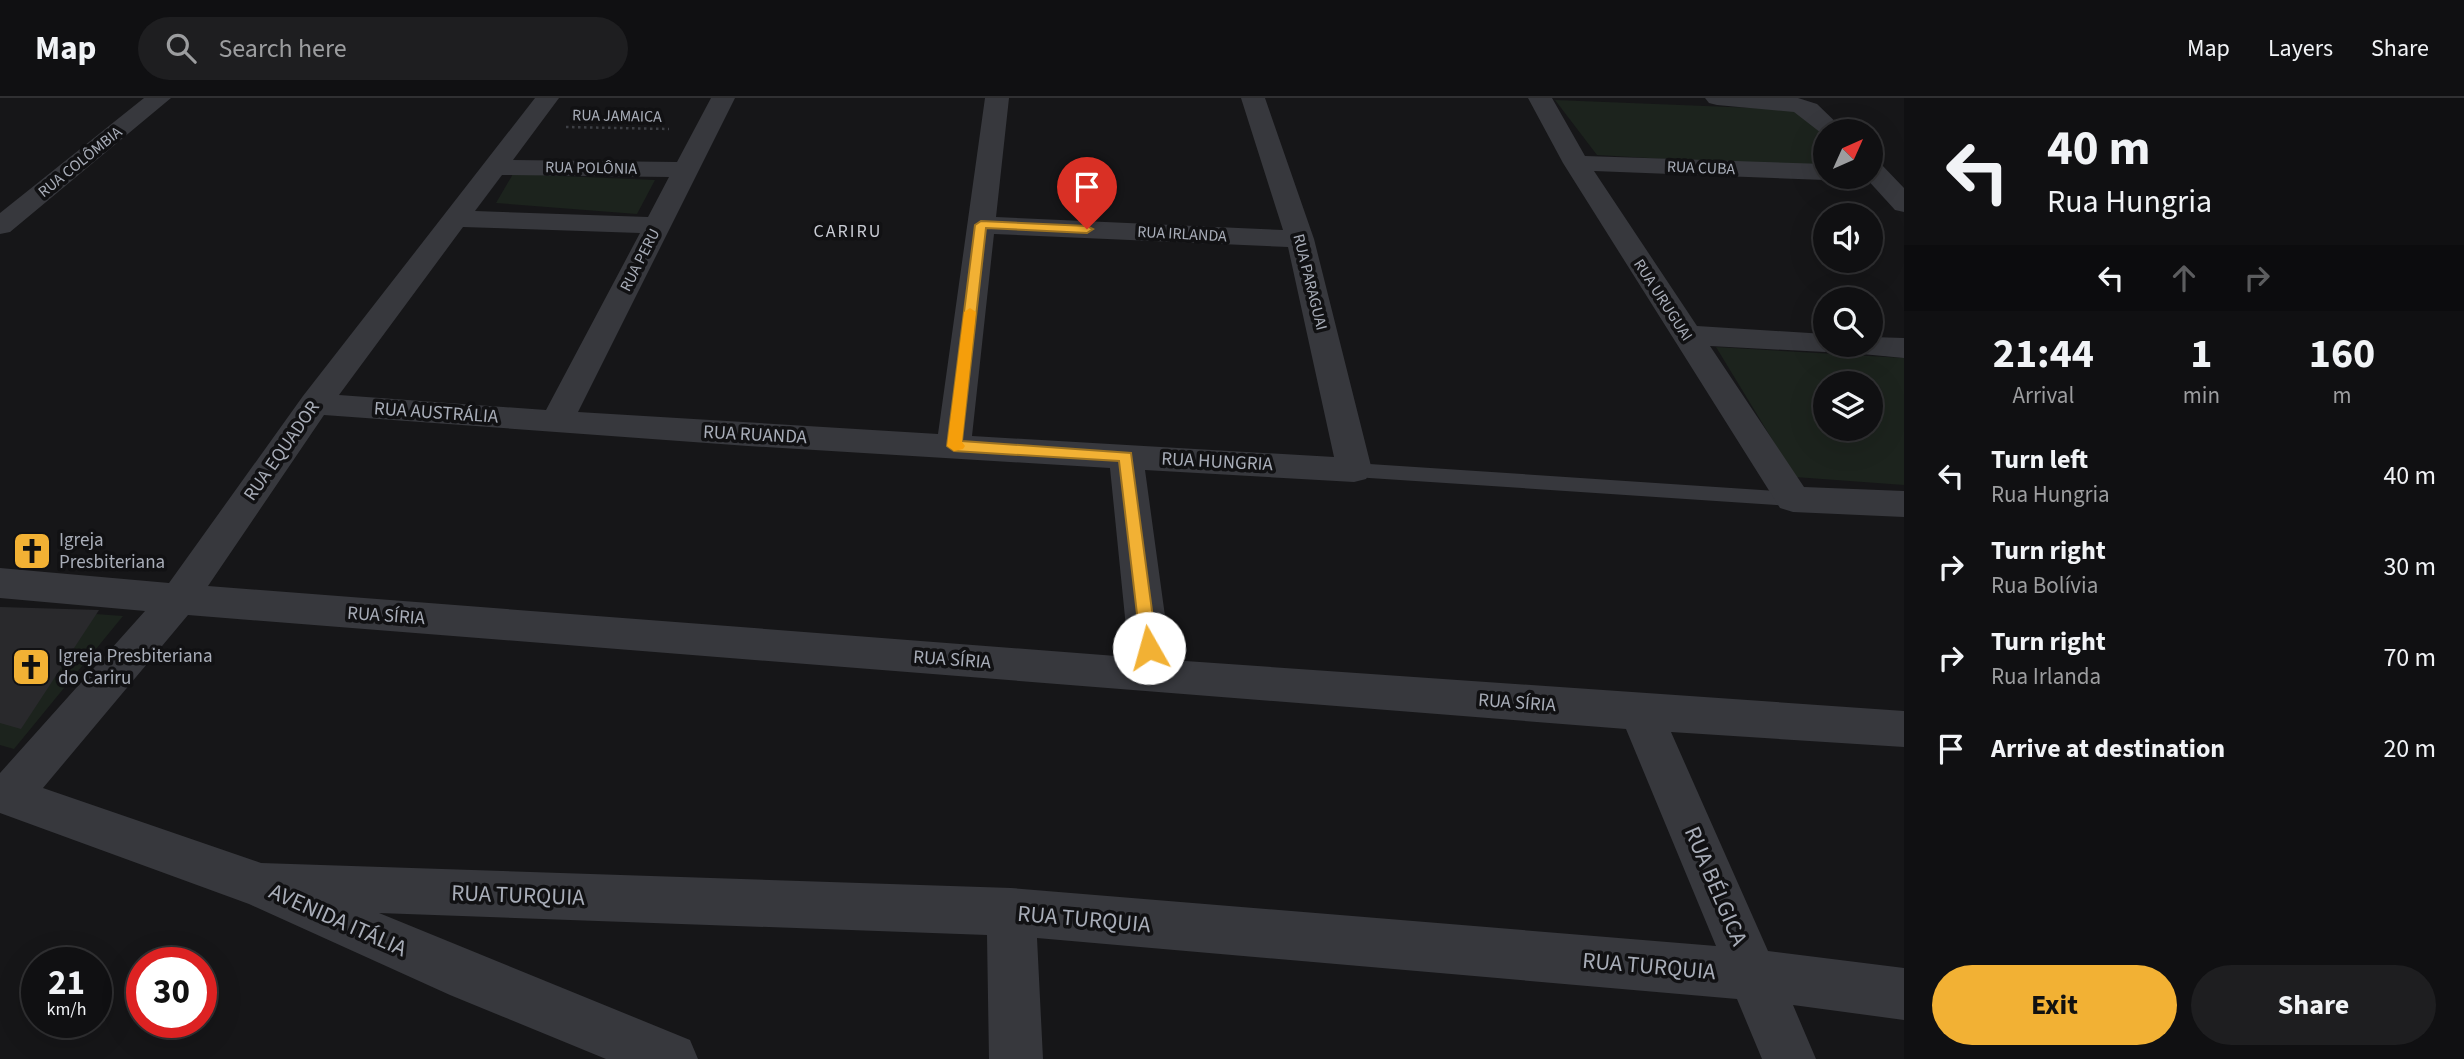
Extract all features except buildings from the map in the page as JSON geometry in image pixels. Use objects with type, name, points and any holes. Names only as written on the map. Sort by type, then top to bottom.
[{"type":"street","name":"RUA COLÔMBIA","points":[[0,226],[159,98]]},
{"type":"street","name":"RUA EQUADOR","points":[[4,794],[178,599],[315,404],[547,98]]},
{"type":"street","name":"RUA PERU","points":[[556,422],[723,98]]},
{"type":"street","points":[[954,446],[997,98]]},
{"type":"street","name":"RUA PARAGUAI","points":[[1253,98],[1300,239],[1354,470]]},
{"type":"street","name":"RUA URUGUAI","points":[[1540,98],[1576,163],[1793,499]]},
{"type":"street","points":[[1717,98],[1784,102],[1809,109],[1820,119]]},
{"type":"street","name":"RUA CUBA","points":[[1576,163],[1813,172]]},
{"type":"street","name":"RUA POLÔNIA","points":[[496,167],[686,170]]},
{"type":"street","points":[[1883,182],[1904,204]]},
{"type":"street","points":[[0,197],[33,199]]},
{"type":"street","points":[[457,219],[657,225]]},
{"type":"street","name":"RUA IRLANDA","points":[[981,225],[1300,239]]},
{"type":"street","points":[[1685,335],[1813,342]]},
{"type":"street","points":[[1883,347],[1904,348]]},
{"type":"street","name":"RUA AUSTRÁLIA","points":[[315,404],[556,422]]},
{"type":"street","name":"RUA RUANDA","points":[[556,422],[954,446]]},
{"type":"street","name":"RUA HUNGRIA","points":[[954,446],[1354,470]]},
{"type":"street","points":[[1126,456],[1152,676]]},
{"type":"street","points":[[1793,499],[1904,504]]},
{"type":"street","name":"RUA SÍRIA","points":[[0,583],[1152,676],[1642,713],[1904,729]]},
{"type":"street","name":"RUA BÉLGICA","points":[[1642,713],[1789,1059]]},
{"type":"street","name":"AVENIDA ITÁLIA","points":[[4,794],[261,886],[468,977],[671,1059]]},
{"type":"street","name":"RUA TURQUIA","points":[[261,886],[1012,912],[1754,975],[1904,994]]},
{"type":"street","points":[[1012,912],[1016,1059]]},
{"type":"lane","points":[[1354,470],[1793,499]]},
{"type":"path","name":"RUA JAMAICA","points":[[526,126],[707,130]]},
{"type":"shaded area","points":[[1555,100],[1802,110],[1813,123],[1813,167],[1597,155]]},
{"type":"shaded area","points":[[513,174],[655,180],[637,214],[496,203]]},
{"type":"shaded area","points":[[1716,347],[1813,353],[1813,357],[1904,358],[1904,485],[1795,477]]},
{"type":"shaded area","name":"Igreja Presbiteriana do Cariru","points":[[0,607],[123,616],[14,749],[0,745]]},
{"type":"slow traffic","points":[[958,446],[954,446],[970,312]]},
{"type":"place","name":"Igreja Presbiteriana","points":[[32,551]]},
{"type":"place","name":"Igreja Presbiteriana do Cariru","points":[[31,667]]},
{"type":"district","name":"CARIRU","points":[[848,231]]},
{"type":"route","points":[[1087,229],[981,225],[954,446],[1126,456],[1149,648]]}]
